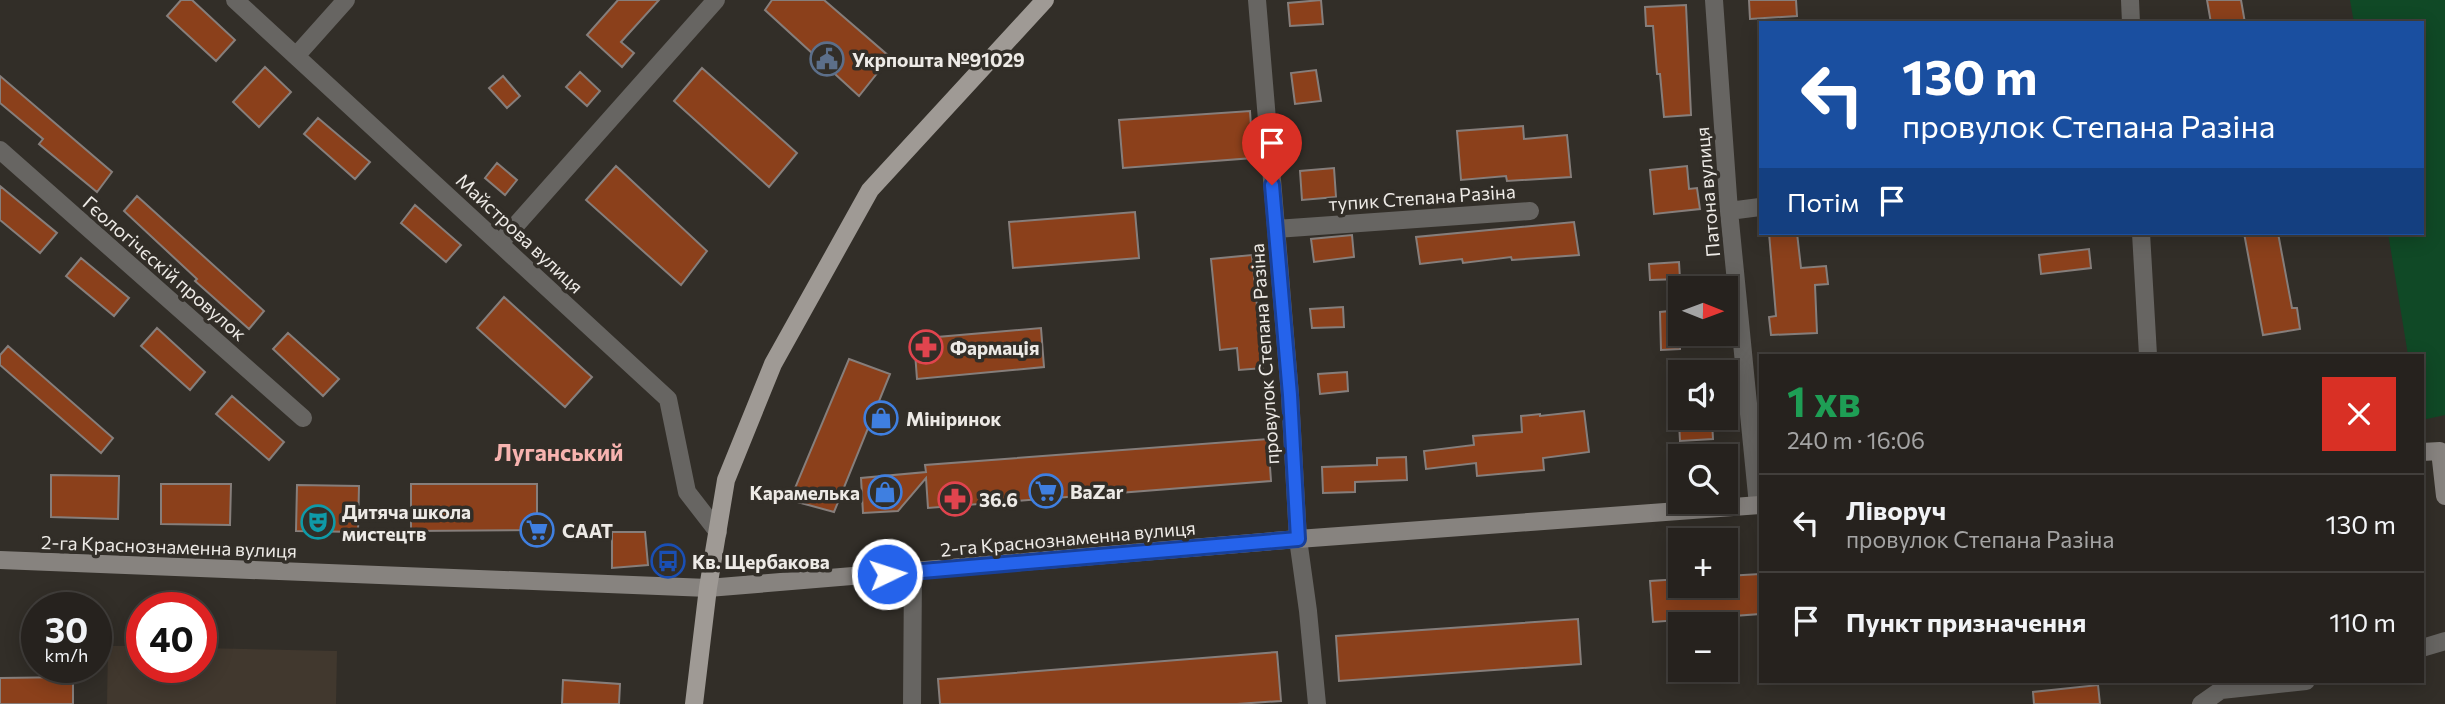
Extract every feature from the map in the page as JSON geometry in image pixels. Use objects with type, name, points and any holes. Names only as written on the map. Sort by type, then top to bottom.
[{"type":"main road","points":[[694,704],[708,588],[726,480],[773,364],[870,190],[1045,0]]},
{"type":"street","name":"Майстрова вулиця","points":[[235,0],[668,399],[687,492],[718,532]]},
{"type":"street","points":[[296,56],[346,0]]},
{"type":"street","points":[[499,243],[716,0]]},
{"type":"street","name":"провулок Степана Разіна","points":[[1257,0],[1290,395],[1298,539],[1317,704]]},
{"type":"street","name":"Патона вулиця","points":[[1714,0],[1729,211],[1759,505]]},
{"type":"street","points":[[2130,0],[2131,21]]},
{"type":"street","name":"Гєологічєскій провулок","points":[[0,150],[303,418]]},
{"type":"street","points":[[1729,211],[1759,207]]},
{"type":"street","name":"тупик Степана Разіна","points":[[1276,229],[1530,211]]},
{"type":"street","points":[[2141,235],[2148,354]]},
{"type":"street","points":[[2436,451],[2445,496]]},
{"type":"street","name":"2-га Краснознаменна вулиця","points":[[0,560],[708,588],[1298,539],[1759,505]]},
{"type":"street","points":[[912,704],[913,572]]},
{"type":"street","points":[[2424,647],[2445,641]]},
{"type":"street","points":[[2201,704],[2221,690],[2287,683]]},
{"type":"shaded area","points":[[112,646],[126,646],[126,683],[217,683],[217,648],[337,651],[336,704],[107,704],[107,683],[112,683]]},
{"type":"green space","points":[[2350,0],[2445,0],[2445,415],[2424,420],[2424,354],[2408,354],[2388,235],[2424,235],[2424,21],[2354,21]]},
{"type":"building","points":[[181,0],[192,0],[235,40],[216,61],[167,16]]},
{"type":"building","points":[[618,0],[659,0],[621,42],[634,53],[622,67],[587,35]]},
{"type":"building","points":[[772,0],[824,0],[890,57],[859,96],[765,10]]},
{"type":"building","points":[[1321,0],[1323,24],[1290,26],[1288,3]]},
{"type":"building","points":[[1749,0],[1796,0],[1797,16],[1750,19]]},
{"type":"building","points":[[2207,0],[2241,0],[2245,21],[2211,21]]},
{"type":"building","points":[[1686,5],[1691,115],[1664,117],[1653,26],[1646,26],[1645,7]]},
{"type":"building","points":[[265,67],[291,92],[259,127],[233,102]]},
{"type":"building","points":[[702,68],[797,153],[769,187],[674,101]]},
{"type":"building","points":[[1316,70],[1321,101],[1295,104],[1291,73]]},
{"type":"building","points":[[580,72],[600,91],[587,106],[566,87]]},
{"type":"building","points":[[0,76],[112,172],[97,192],[39,144],[43,139],[0,103]]},
{"type":"building","points":[[503,76],[520,96],[507,108],[489,88]]},
{"type":"building","points":[[1250,111],[1253,158],[1123,168],[1119,120]]},
{"type":"building","points":[[318,118],[370,162],[355,179],[304,134]]},
{"type":"building","points":[[1523,126],[1524,139],[1567,135],[1571,177],[1507,181],[1506,176],[1461,180],[1457,131]]},
{"type":"building","points":[[497,163],[517,180],[505,195],[485,178]]},
{"type":"building","points":[[616,166],[707,251],[681,285],[586,200]]},
{"type":"building","points":[[1687,166],[1689,189],[1697,188],[1700,209],[1654,214],[1650,170]]},
{"type":"building","points":[[1334,168],[1336,197],[1302,200],[1300,171]]},
{"type":"building","points":[[0,186],[57,233],[40,253],[0,220]]},
{"type":"building","points":[[137,196],[264,311],[249,329],[195,281],[197,279],[124,211]]},
{"type":"building","points":[[415,205],[461,245],[446,262],[401,223]]},
{"type":"building","points":[[1135,212],[1139,258],[1013,268],[1009,222]]},
{"type":"building","points":[[1574,222],[1579,255],[1512,260],[1511,257],[1463,263],[1462,259],[1420,264],[1416,237]]},
{"type":"building","points":[[1352,235],[1354,257],[1314,262],[1311,239]]},
{"type":"building","points":[[1769,235],[1797,235],[1801,268],[1826,266],[1828,284],[1815,285],[1817,333],[1771,335],[1769,317],[1776,316]]},
{"type":"building","points":[[2244,235],[2278,235],[2292,308],[2297,308],[2300,329],[2263,335]]},
{"type":"building","points":[[2089,249],[2091,268],[2041,274],[2039,255]]},
{"type":"building","points":[[1252,255],[1263,368],[1239,370],[1237,348],[1220,350],[1211,259]]},
{"type":"building","points":[[81,258],[129,298],[114,316],[66,276]]},
{"type":"building","points":[[1679,262],[1680,276],[1650,280],[1649,264]]},
{"type":"building","points":[[504,297],[592,377],[565,407],[477,328]]},
{"type":"building","points":[[1343,307],[1344,327],[1312,328],[1310,309]]},
{"type":"building","points":[[1668,311],[1668,346],[1680,346],[1680,349],[1661,350],[1660,312]]},
{"type":"building","points":[[157,328],[205,372],[190,390],[141,346]]},
{"type":"building","points":[[1041,328],[1044,367],[917,379],[914,339]]},
{"type":"building","points":[[288,333],[339,379],[323,396],[273,349]]},
{"type":"building","points":[[8,346],[113,438],[101,453],[0,365],[0,355]]},
{"type":"building","points":[[849,359],[890,374],[834,512],[790,500]]},
{"type":"building","points":[[1347,372],[1348,391],[1320,394],[1318,374]]},
{"type":"building","points":[[232,396],[284,442],[269,460],[216,414]]},
{"type":"building","points":[[1584,411],[1589,452],[1543,458],[1544,470],[1477,476],[1476,463],[1426,469],[1424,451],[1474,445],[1473,436],[1522,432],[1521,416]]},
{"type":"building","points":[[1679,430],[1712,430],[1713,439],[1680,441]]},
{"type":"building","points":[[1268,439],[1271,481],[928,508],[926,478],[898,511],[863,513],[861,478],[926,472],[925,465]]},
{"type":"building","points":[[1406,457],[1407,480],[1355,482],[1355,492],[1323,493],[1322,467],[1377,465],[1377,458]]},
{"type":"building","points":[[51,475],[119,476],[118,519],[51,517]]},
{"type":"building","points":[[161,484],[231,484],[230,525],[161,524]]},
{"type":"building","points":[[411,484],[537,484],[537,530],[411,531]]},
{"type":"building","points":[[297,485],[359,486],[358,532],[296,531]]},
{"type":"building","points":[[612,532],[645,532],[648,565],[612,568]]},
{"type":"building","points":[[1759,574],[1759,614],[1668,612],[1668,621],[1653,622],[1650,581],[1668,580],[1668,598],[1738,598],[1738,575]]},
{"type":"building","points":[[1578,619],[1581,664],[1339,681],[1336,636]]},
{"type":"building","points":[[1277,652],[1281,701],[1237,704],[940,704],[938,679]]},
{"type":"building","points":[[0,678],[21,678],[21,683],[73,683],[73,704],[0,704]]},
{"type":"building","points":[[563,680],[620,684],[619,704],[562,704]]},
{"type":"building","points":[[2098,685],[2100,704],[2034,704],[2033,692]]},
{"type":"place","name":"Укрпошта №91029","points":[[827,59]]},
{"type":"place","name":"Фармація","points":[[926,347]]},
{"type":"place","name":"Мініринок","points":[[881,418]]},
{"type":"place","name":"BaZar","points":[[1046,491]]},
{"type":"place","name":"Карамелька","points":[[885,492]]},
{"type":"place","name":"36.6","points":[[955,499]]},
{"type":"place","name":"Дитяча школа мистецтв","points":[[318,522]]},
{"type":"place","name":"СААТ","points":[[537,530]]},
{"type":"place","name":"Кв. Щербакова","points":[[668,561]]},
{"type":"district","name":"Луганський","points":[[559,452]]},
{"type":"route","points":[[887,574],[1298,539],[1290,395],[1272,185]]}]
